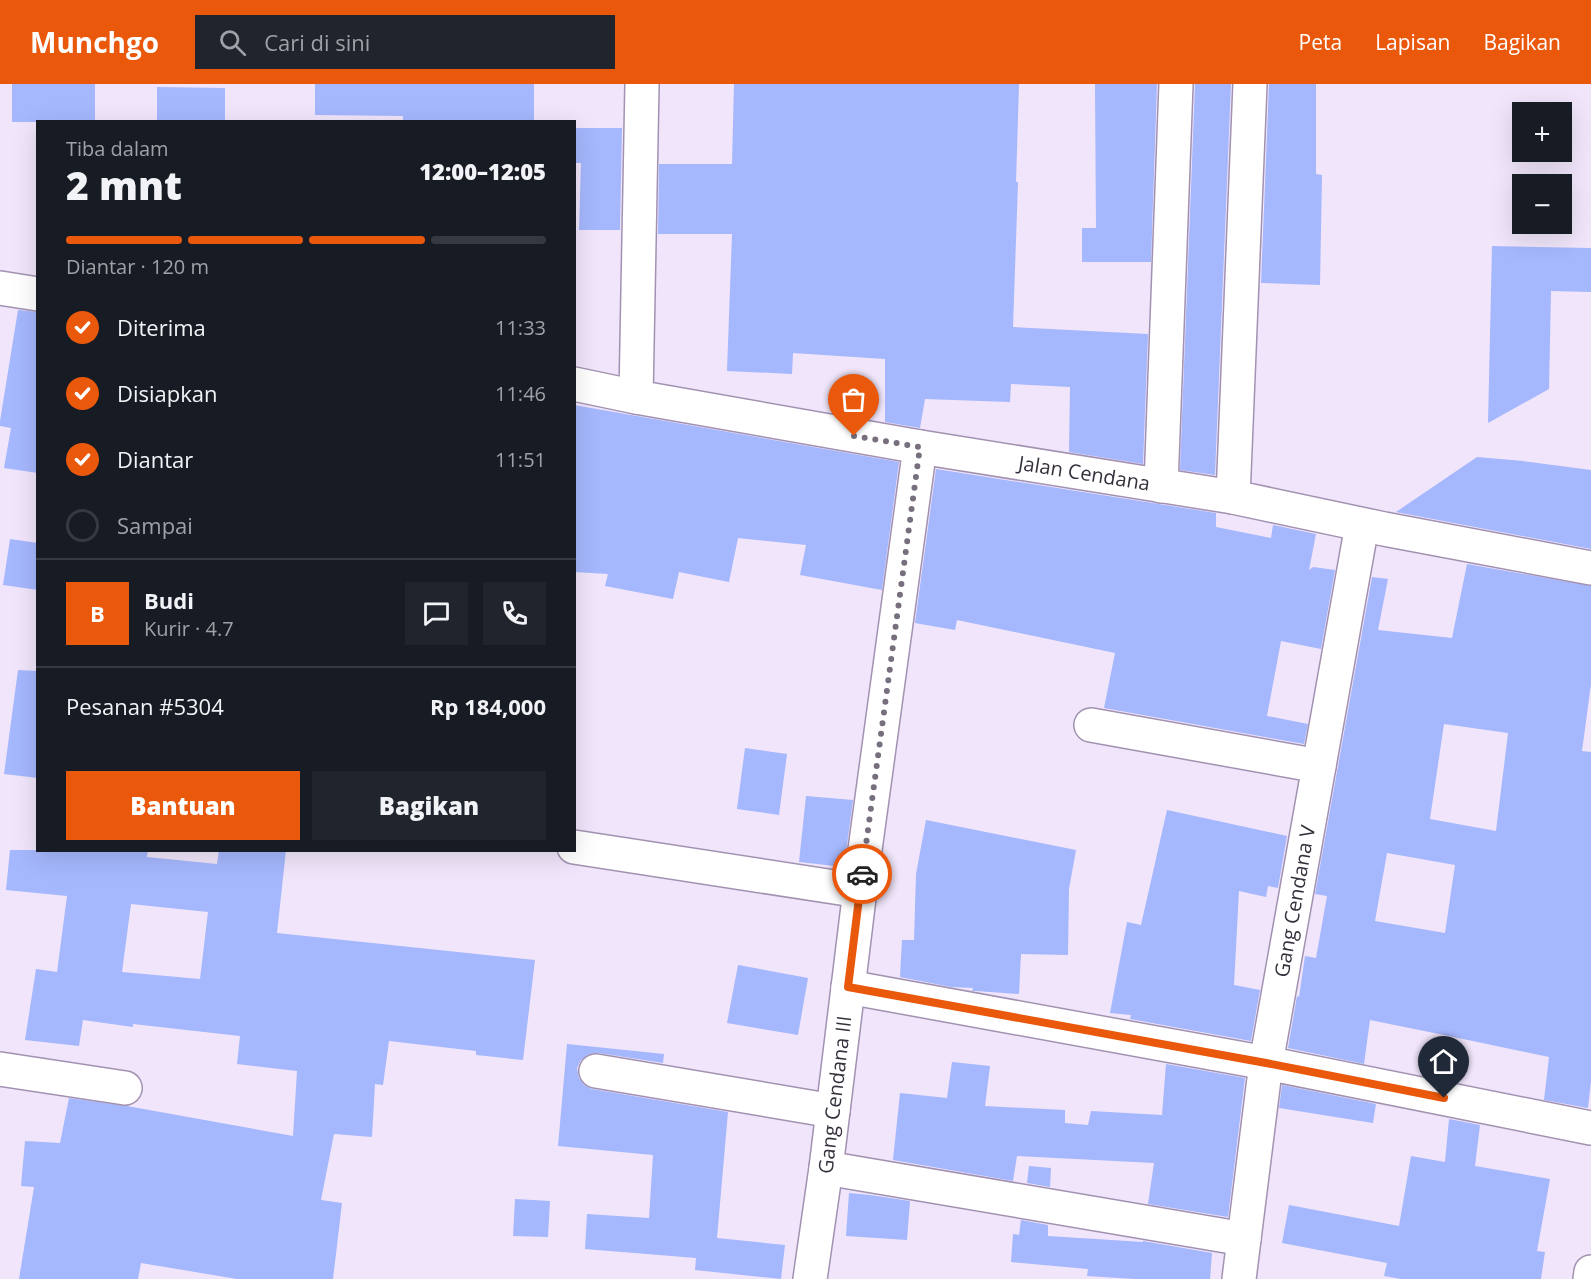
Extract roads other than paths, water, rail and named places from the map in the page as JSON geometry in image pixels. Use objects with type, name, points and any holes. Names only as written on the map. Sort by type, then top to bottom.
[{"type":"street","points":[[636,398],[642,84]]},
{"type":"street","points":[[1161,486],[1176,84]]},
{"type":"street","points":[[1233,496],[1251,84]]},
{"type":"street","points":[[0,288],[36,294]]},
{"type":"street","name":"Jalan Cendana","points":[[576,384],[636,398],[920,447],[1233,496],[1362,525],[1591,568]]},
{"type":"street","name":"Gang Cendana III","points":[[810,1279],[920,447]]},
{"type":"street","name":"Gang Cendana V","points":[[1239,1279],[1266,1063],[1362,525]]},
{"type":"street","points":[[1091,725],[1319,766]]},
{"type":"street","points":[[576,847],[860,891]]},
{"type":"street","points":[[848,987],[1266,1063],[1591,1128]]},
{"type":"street","points":[[0,1069],[125,1088]]},
{"type":"street","points":[[596,1071],[833,1111]]},
{"type":"street","points":[[826,1168],[1244,1239]]},
{"type":"street","points":[[1590,1279],[1591,1272]]}]
